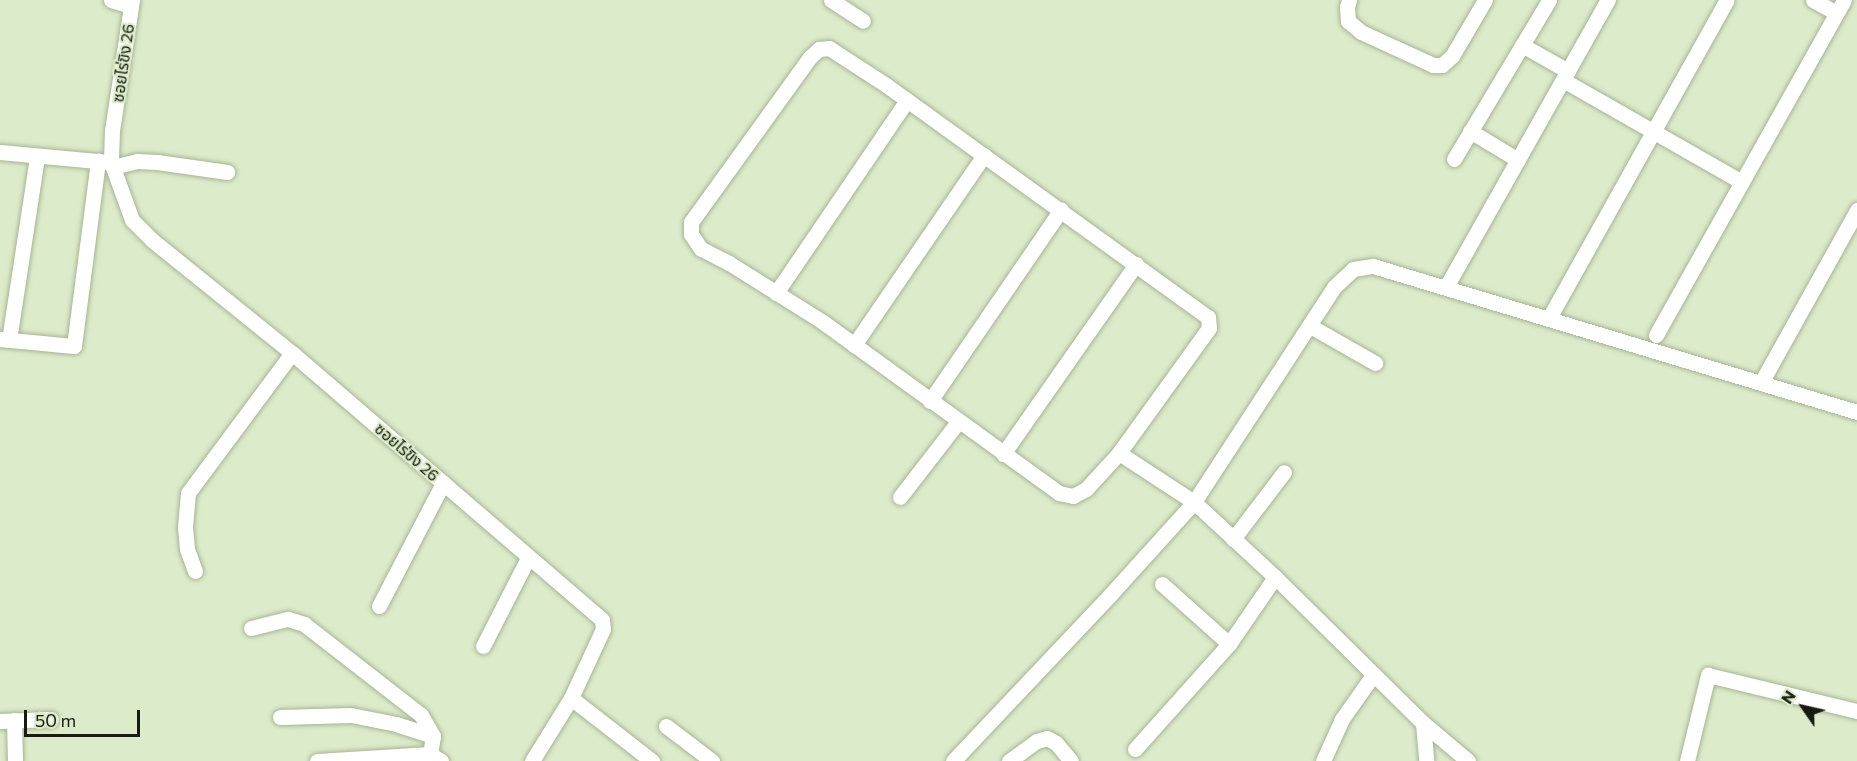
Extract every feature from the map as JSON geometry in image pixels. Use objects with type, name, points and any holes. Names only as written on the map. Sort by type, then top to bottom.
[{"type":"street","points":[[111,0],[131,3]]},
{"type":"street","points":[[831,0],[863,21]]},
{"type":"street","points":[[1349,0],[1348,21],[1361,32],[1433,65],[1442,65],[1452,56],[1485,0]]},
{"type":"street","points":[[1454,159],[1549,0]]},
{"type":"street","points":[[1549,318],[1727,0]]},
{"type":"street","points":[[1656,336],[1840,7],[1813,0]]},
{"type":"street","points":[[1446,287],[1566,75],[1602,2]]},
{"type":"street","name":"ซอยไร่ขิง 26","points":[[131,3],[107,163],[132,220],[152,240],[292,353],[602,620],[603,629],[571,698],[532,761]]},
{"type":"street","points":[[1522,45],[1653,133],[1742,182]]},
{"type":"street","points":[[829,48],[844,56],[907,100],[1208,316],[1209,328],[1119,453],[1100,477],[1073,496],[1059,494],[854,345],[776,293],[701,249],[691,234],[691,222],[819,49],[829,48]]},
{"type":"street","points":[[776,293],[907,100]]},
{"type":"street","points":[[1470,131],[1518,160]]},
{"type":"street","points":[[0,152],[107,163],[157,162],[226,172]]},
{"type":"street","points":[[854,345],[984,155]]},
{"type":"street","points":[[37,157],[5,339],[69,346],[74,346],[77,342],[107,163]]},
{"type":"street","points":[[930,401],[1060,210]]},
{"type":"street","points":[[1762,381],[1857,210]]},
{"type":"street","points":[[1003,454],[1136,264]]},
{"type":"street","points":[[955,760],[1194,502],[1334,286],[1353,269],[1373,266],[1762,381],[1857,412]]},
{"type":"street","points":[[1310,326],[1375,363]]},
{"type":"street","points":[[195,571],[187,549],[185,527],[188,493],[292,353]]},
{"type":"street","points":[[900,497],[958,422]]},
{"type":"street","points":[[1119,453],[1194,502],[1275,577],[1423,723],[1468,761]]},
{"type":"street","points":[[1233,539],[1284,472]]},
{"type":"street","points":[[379,606],[443,483]]},
{"type":"street","points":[[483,646],[528,558]]},
{"type":"street","points":[[1135,748],[1229,644],[1275,577]]},
{"type":"street","points":[[1162,585],[1229,644]]},
{"type":"street","points":[[251,628],[288,619],[304,624],[412,706],[429,726],[433,736],[435,757],[317,761]]},
{"type":"street","points":[[1323,761],[1342,718],[1373,675]]},
{"type":"street","points":[[1687,761],[1708,675],[1857,711]]},
{"type":"street","points":[[571,698],[652,761]]},
{"type":"street","points":[[280,717],[351,715],[396,724],[433,736]]},
{"type":"street","points":[[15,761],[7,721],[51,719]]},
{"type":"street","points":[[1423,723],[1426,761]]},
{"type":"street","points":[[666,726],[712,761]]},
{"type":"street","points":[[1009,761],[1037,741],[1047,738],[1056,743],[1071,761]]}]
